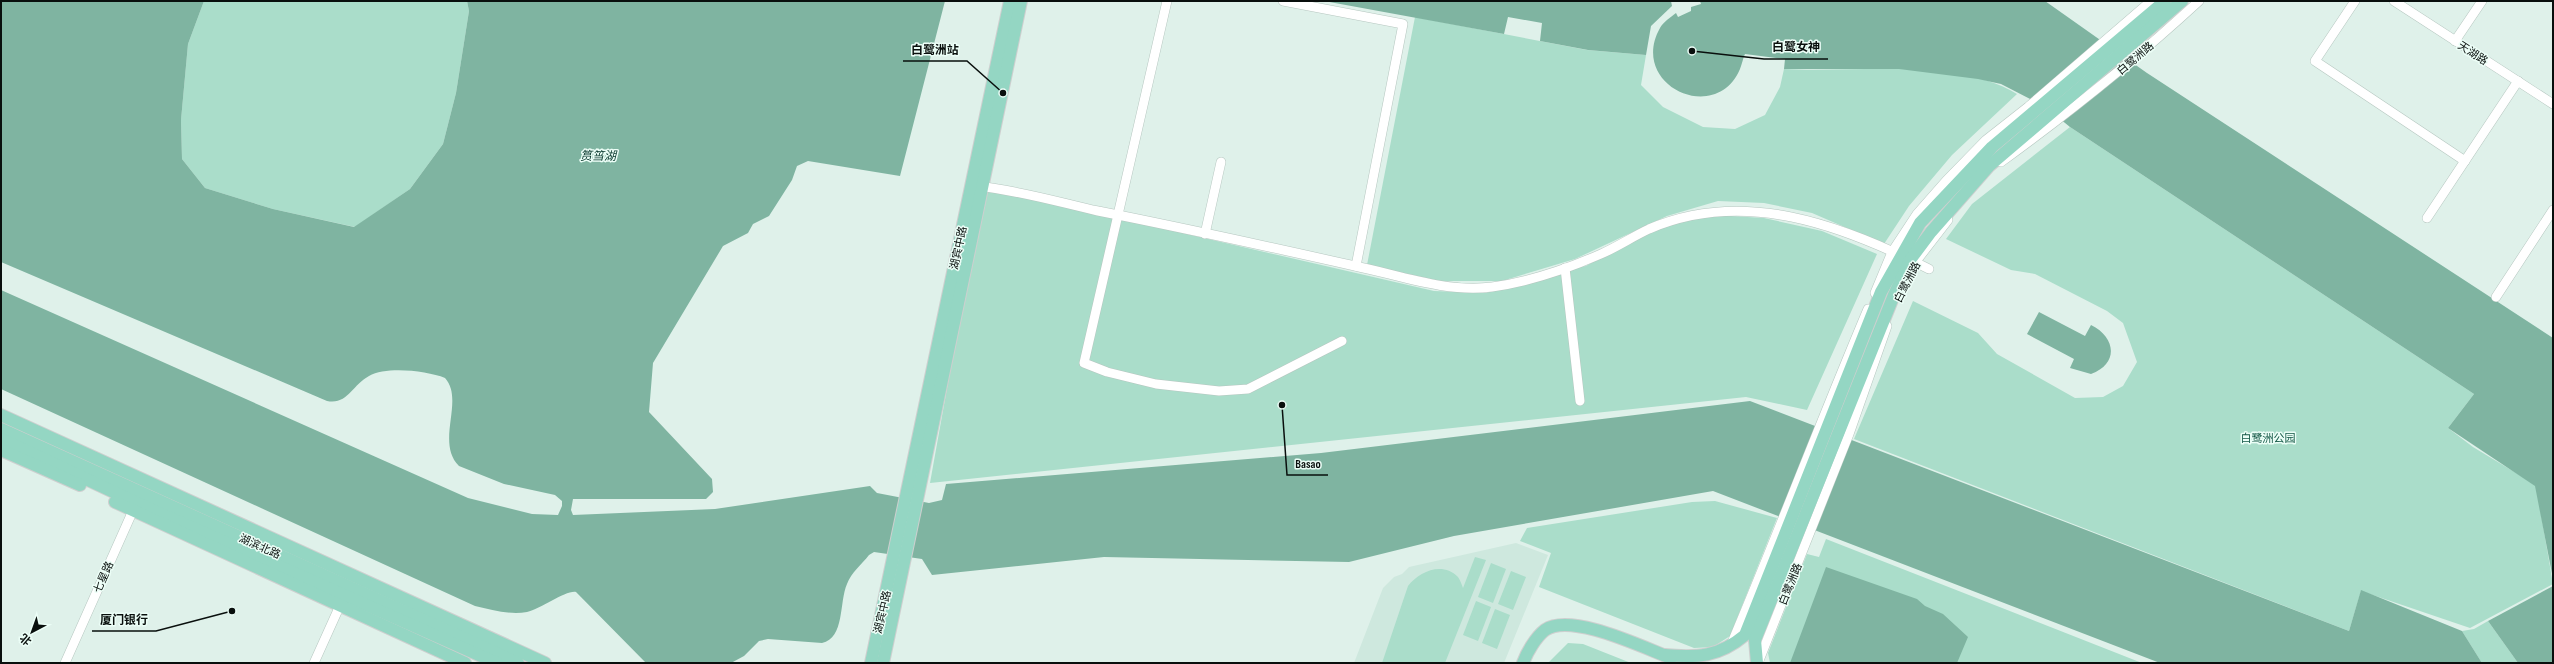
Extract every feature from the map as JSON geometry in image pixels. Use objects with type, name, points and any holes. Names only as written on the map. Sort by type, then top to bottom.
[{"type":"main road","name":"湖宾中路","points":[[871,663],[899,563],[977,186],[1010,1]]},
{"type":"main road","points":[[977,186],[1021,1]]},
{"type":"main road","name":"白鹭洲路","points":[[1664,656],[1695,658],[1730,648],[1745,635],[1796,528],[1845,432],[1894,295],[1905,257],[1920,223],[1992,147],[2040,116],[2165,1]]},
{"type":"main road","name":"白鹭洲路","points":[[2132,30],[2182,1]]},
{"type":"main road","name":"白鹭洲路","points":[[1758,663],[1755,640],[1796,528],[1824,425],[1881,292],[1905,257]]},
{"type":"main road","points":[[1,415],[545,663]]},
{"type":"main road","name":"湖滨北路","points":[[1,429],[142,492],[345,595],[497,663]]},
{"type":"main road","points":[[1,439],[135,507]]},
{"type":"main road","points":[[1,450],[345,595],[465,663]]},
{"type":"main road","points":[[883,663],[899,563]]},
{"type":"main road","name":"湖滨北路","points":[[345,595],[518,663]]},
{"type":"main road","name":"白鹭洲路","points":[[1523,663],[1527,653],[1546,630],[1560,627],[1589,626],[1684,663]]},
{"type":"street","points":[[1167,1],[1084,363],[1106,372],[1156,384],[1199,390],[1248,390],[1342,341]]},
{"type":"street","points":[[1283,1],[1404,24],[1356,266]]},
{"type":"street","name":"白鹭洲路","points":[[2132,30],[2151,1]]},
{"type":"street","name":"白鹭洲路","points":[[1905,257],[1997,165],[2040,116],[2152,44],[2199,1]]},
{"type":"street","points":[[2355,1],[2315,61],[2465,161]]},
{"type":"street","name":"天湖路","points":[[2394,1],[2553,104]]},
{"type":"street","points":[[2455,41],[2482,1]]},
{"type":"street","points":[[2427,218],[2518,81]]},
{"type":"street","points":[[1205,234],[1221,162]]},
{"type":"street","points":[[977,186],[1119,215],[1438,285],[1490,288],[1565,268],[1602,254],[1649,229],[1698,214],[1723,210],[1794,216],[1844,232],[1905,257],[1928,269]]},
{"type":"street","points":[[2496,297],[2553,210]]},
{"type":"street","points":[[1565,268],[1580,401]]},
{"type":"street","name":"七星路","points":[[64,663],[142,492]]},
{"type":"street","points":[[314,663],[345,595]]},
{"type":"shaded area","points":[[1516,543],[1548,555],[1504,663],[1354,663],[1383,588],[1394,577],[1402,574],[1409,567]]},
{"type":"green space","points":[[204,1],[467,1],[469,11],[456,93],[443,144],[410,189],[355,227],[273,209],[205,188],[182,159],[181,120],[188,44]]},
{"type":"green space","points":[[1415,17],[1587,50],[1646,55],[1641,85],[1663,107],[1703,127],[1735,129],[1765,115],[1780,87],[1784,69],[1904,69],[1935,71],[1964,75],[1992,82],[2017,94],[1952,155],[1909,206],[1884,244],[1812,213],[1764,203],[1718,201],[1667,216],[1575,259],[1502,281],[1440,281],[1367,265]]},
{"type":"green space","name":"白鹭洲公园","points":[[2070,127],[2474,394],[2448,428],[2473,447],[2536,485],[2553,584],[2470,628],[2361,591],[2349,631],[1854,439],[1913,301],[1978,333],[1997,354],[2075,398],[2103,397],[2123,386],[2137,362],[2123,323],[2107,311],[2035,274],[2011,270],[1946,239],[1972,204]]},
{"type":"green space","points":[[983,187],[1434,291],[1486,293],[1554,271],[1586,266],[1649,229],[1698,214],[1764,218],[1822,231],[1877,254],[1807,410],[1746,397],[930,483]]},
{"type":"green space","points":[[1715,501],[1777,518],[1730,636],[1713,647],[1694,648],[1539,587],[1551,553],[1520,541],[1527,528],[1692,502]]},
{"type":"green space","points":[[1826,539],[2142,663],[1770,663],[1768,653],[1807,554],[1819,557]]},
{"type":"green space","points":[[1475,557],[1486,560],[1445,663],[1382,663],[1408,586],[1418,576],[1431,570],[1438,569],[1452,572],[1458,577],[1463,588]]},
{"type":"green space","points":[[1491,563],[1506,569],[1493,603],[1478,597]]},
{"type":"green space","points":[[1511,571],[1526,577],[1513,610],[1498,604]]},
{"type":"green space","points":[[1476,601],[1491,607],[1478,641],[1463,635]]},
{"type":"green space","points":[[1495,609],[1510,615],[1497,649],[1482,643]]},
{"type":"green space","points":[[2488,621],[2518,663],[2482,663],[2462,631],[2474,629]]},
{"type":"green space","points":[[1568,643],[1583,644],[1631,663],[1548,663]]},
{"type":"water","name":"筼筜湖","points":[[1,1],[204,1],[188,44],[181,120],[182,159],[205,188],[273,209],[354,227],[410,189],[443,144],[456,93],[469,11],[467,1],[945,1],[900,176],[808,161],[797,166],[792,180],[769,216],[753,224],[748,233],[723,246],[653,363],[649,412],[712,479],[713,492],[706,499],[573,499],[571,510],[573,515],[715,509],[870,486],[877,493],[929,503],[942,500],[946,484],[1321,453],[1750,401],[2349,631],[2361,590],[2462,631],[2482,663],[2160,663],[1713,491],[1454,536],[1349,562],[1104,557],[932,575],[922,559],[874,552],[869,555],[849,580],[845,591],[838,627],[829,640],[822,643],[768,639],[759,641],[744,656],[731,663],[646,663],[576,592],[566,594],[533,610],[521,613],[475,606],[1,389],[1,290],[468,498],[532,514],[558,515],[562,506],[562,501],[555,495],[504,484],[459,466],[452,456],[450,445],[449,433],[452,398],[450,387],[445,378],[428,373],[396,370],[386,371],[369,376],[340,400],[327,401],[1,262]]},
{"type":"water","points":[[1324,1],[1671,1],[1672,6],[1651,26],[1646,55],[1588,50],[1540,41],[1542,23],[1508,17],[1504,34]]},
{"type":"water","points":[[1700,1],[2045,1],[2147,73],[2553,338],[2553,579],[2535,486],[2448,428],[2474,394],[2070,127],[2044,106],[2001,84],[1978,79],[1899,69],[1784,69],[1785,59],[1745,54],[1740,69],[1728,86],[1713,95],[1696,96],[1679,91],[1665,81],[1656,66],[1653,48],[1660,28],[1667,20],[1676,13],[1678,17],[1691,11],[1691,7],[1701,4]]},
{"type":"water","points":[[2039,312],[2085,336],[2091,325],[2099,330],[2105,336],[2111,350],[2110,357],[2106,364],[2100,370],[2091,374],[2070,368],[2074,359],[2027,334]]},
{"type":"water","points":[[1826,567],[1917,599],[1925,606],[1943,614],[1968,637],[1957,663],[1790,663]]},
{"type":"water","points":[[2553,586],[2553,663],[2518,663],[2488,621]]},
{"type":"place","name":"白鹭女神","points":[[1692,51]]},
{"type":"place","name":"白鹭洲站","points":[[1003,93]]},
{"type":"place","name":"Basao","points":[[1282,405]]},
{"type":"place","name":"厦门银行","points":[[232,611]]}]
